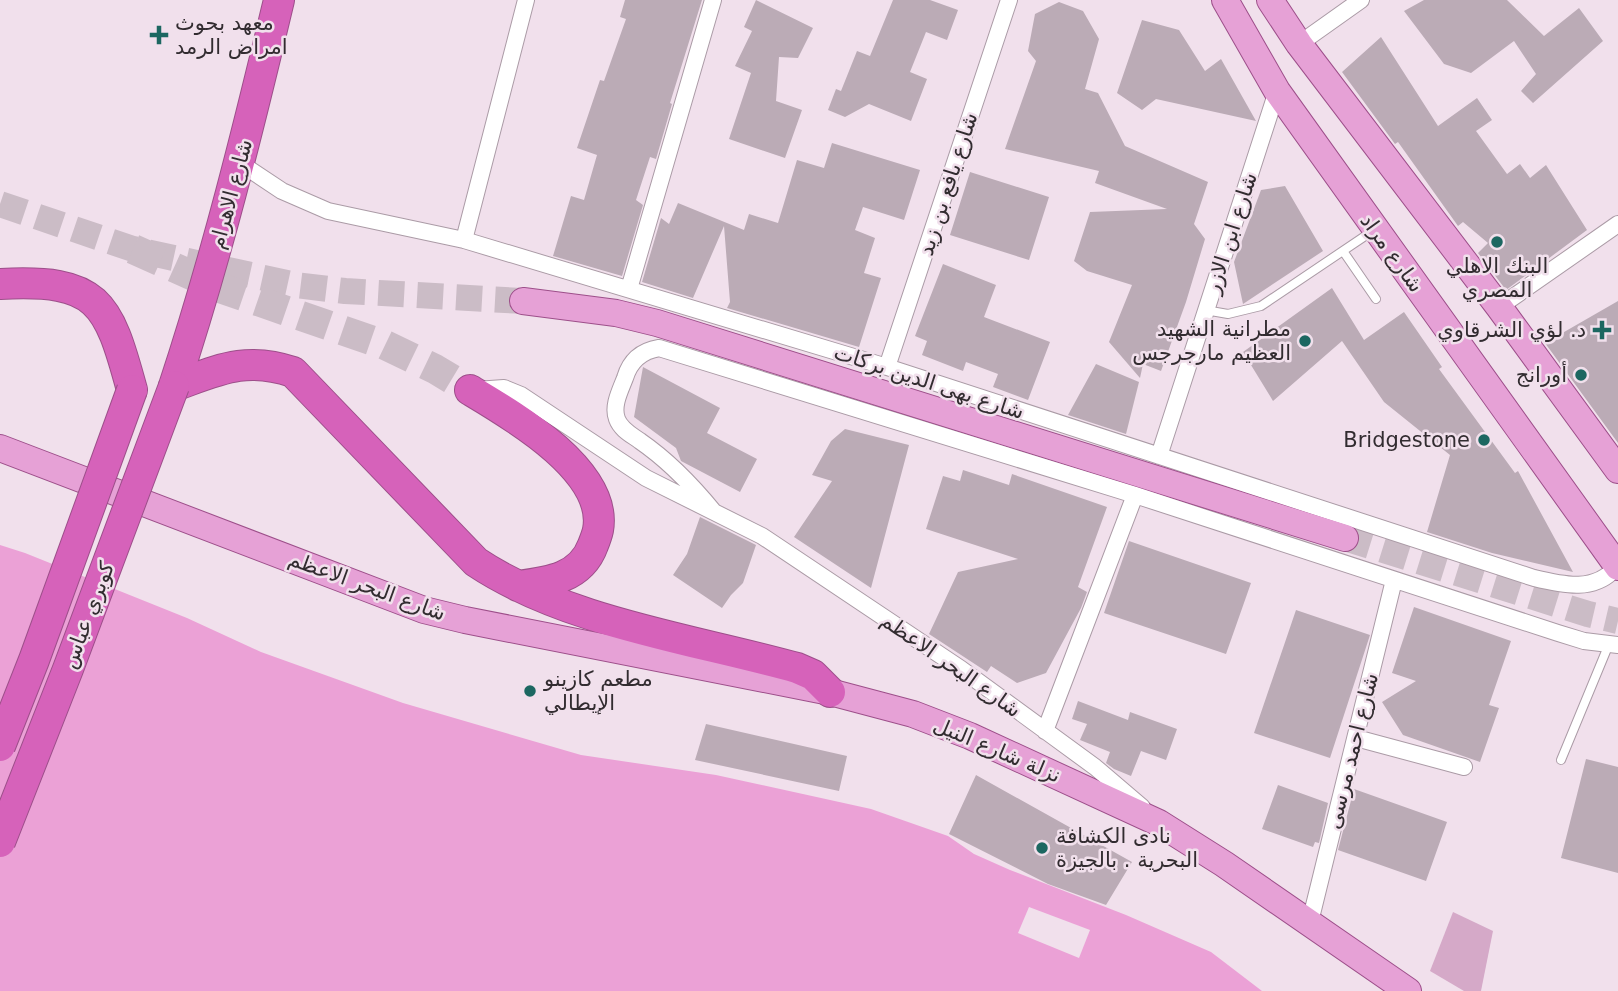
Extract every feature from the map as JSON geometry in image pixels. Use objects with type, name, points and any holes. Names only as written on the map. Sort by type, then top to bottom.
[{"type":"highway","name":"شارع الاهرام","points":[[174,386],[201,306],[240,163],[279,0]]},
{"type":"highway","name":"كوبري عباس","points":[[0,284],[62,285],[83,293],[101,308],[113,327],[132,390],[0,746]]},
{"type":"highway","points":[[174,386],[246,363],[271,365],[293,372],[475,562],[498,577],[602,619],[797,668],[813,676],[830,692]]},
{"type":"highway","name":"كوبري عباس","points":[[0,842],[174,386]]},
{"type":"highway","points":[[470,390],[554,447],[580,473],[596,502],[599,528],[590,553],[576,571],[551,582],[518,586]]},
{"type":"main road","name":"شارع مراد","points":[[1225,0],[1277,90],[1618,567]]},
{"type":"main road","points":[[1270,0],[1299,44],[1499,307],[1618,470]]},
{"type":"main road","name":"شارع بهى الدين بركات","points":[[523,301],[615,313],[657,323],[1072,441],[1346,538]]},
{"type":"main road","name":"شارع البحر الاعظم","points":[[0,448],[424,610],[830,692]]},
{"type":"main road","name":"نزلة شارع النيل","points":[[830,692],[913,714],[971,736],[1159,823]]},
{"type":"main road","name":"شارع البحر الاعظم","points":[[1159,823],[1310,922],[1408,991]]},
{"type":"street","points":[[464,240],[526,0]]},
{"type":"street","points":[[629,289],[713,0]]},
{"type":"street","name":"شارع يافع بن زيد","points":[[887,367],[1009,0]]},
{"type":"street","points":[[1299,44],[1361,0]]},
{"type":"street","name":"شارع ابن الازر","points":[[1159,456],[1277,90]]},
{"type":"street","name":"شارع بهى الدين بركات","points":[[240,163],[282,191],[328,211],[464,240],[887,367],[1072,441],[1159,456],[1534,578],[1555,583],[1586,585],[1599,582],[1618,567]]},
{"type":"street","points":[[1499,307],[1618,224]]},
{"type":"street","points":[[715,512],[674,467],[625,431],[616,418],[617,402],[626,372],[631,363],[644,352],[659,348],[1135,495],[1558,633],[1613,645]]},
{"type":"street","name":"شارع البحر الاعظم","points":[[470,390],[504,388],[521,395],[646,478],[762,536],[961,669],[1095,766],[1159,823]]},
{"type":"street","points":[[1045,731],[1135,495]]},
{"type":"street","name":"شارع احمد مرسى","points":[[1310,922],[1394,580]]},
{"type":"street","points":[[1356,738],[1465,767]]},
{"type":"lane","points":[[1205,310],[1228,314],[1261,306],[1375,229]]},
{"type":"lane","points":[[1343,251],[1376,299]]},
{"type":"lane","points":[[1561,760],[1613,645]]},
{"type":"shaded area","points":[[0,545],[187,618],[261,652],[403,703],[581,755],[716,775],[871,809],[948,836],[974,854],[1010,870],[1126,915],[1211,952],[1262,991],[0,991]]},
{"type":"shaded area","points":[[1453,912],[1493,931],[1481,991],[1464,991],[1430,971]]},
{"type":"pier","name":"نادى الكشافة البحرية . بالجيزة","points":[[1029,907],[1090,930],[1079,958],[1018,933]]},
{"type":"building","points":[[625,0],[702,0],[670,103],[672,104],[656,159],[650,157],[636,200],[643,205],[622,276],[553,256],[571,196],[584,200],[597,155],[577,148],[600,80],[604,81],[626,19],[620,17]]},
{"type":"building","points":[[756,0],[813,28],[798,58],[779,57],[776,101],[802,110],[785,158],[729,139],[751,73],[735,66],[752,31],[744,27]]},
{"type":"building","points":[[893,0],[930,0],[958,10],[947,40],[926,32],[910,72],[927,79],[911,121],[869,104],[845,117],[828,110],[836,89],[841,91],[857,51],[870,56]]},
{"type":"building","points":[[1424,0],[1507,0],[1544,36],[1579,8],[1603,41],[1533,103],[1521,91],[1536,74],[1514,41],[1471,73],[1444,64],[1404,11]]},
{"type":"building","points":[[1059,2],[1083,11],[1099,39],[1085,89],[1098,93],[1125,146],[1208,182],[1194,224],[1205,239],[1186,302],[1161,371],[1143,364],[1140,378],[1109,342],[1132,285],[1087,271],[1074,261],[1090,212],[1167,209],[1095,183],[1099,171],[1005,149],[1036,61],[1028,51],[1035,14]]},
{"type":"building","points":[[1142,20],[1179,30],[1205,71],[1221,59],[1256,121],[1156,99],[1142,110],[1117,93]]},
{"type":"building","points":[[1381,37],[1438,126],[1477,98],[1492,120],[1476,131],[1507,174],[1520,164],[1530,178],[1546,165],[1587,230],[1506,290],[1478,253],[1488,243],[1463,222],[1458,226],[1398,142],[1395,144],[1342,72]]},
{"type":"building","points":[[832,143],[920,170],[904,220],[863,207],[855,230],[875,238],[864,273],[881,278],[859,347],[727,308],[730,302],[724,226],[693,298],[642,282],[661,218],[669,224],[678,203],[744,230],[749,214],[778,223],[797,160],[824,168]]},
{"type":"building","points":[[970,172],[1049,197],[1029,260],[950,235]]},
{"type":"building","points":[[1285,186],[1323,251],[1243,304],[1234,262],[1261,190]]},
{"type":"building","points":[[943,264],[996,285],[984,317],[1050,342],[1028,400],[993,387],[998,374],[966,362],[963,371],[922,355],[927,341],[915,336]]},
{"type":"building","points":[[1332,288],[1364,340],[1404,312],[1442,367],[1439,369],[1515,473],[1518,471],[1573,572],[1492,553],[1427,532],[1450,455],[1384,402],[1342,341],[1273,401],[1243,352]]},
{"type":"building","points":[[1618,301],[1618,443],[1545,343]]},
{"type":"building","points":[[1096,364],[1139,382],[1126,434],[1068,415]]},
{"type":"building","points":[[643,367],[720,408],[707,433],[757,459],[740,492],[681,461],[676,448],[634,417]]},
{"type":"building","points":[[845,429],[909,445],[871,588],[794,537],[832,481],[812,475],[831,441]]},
{"type":"building","points":[[963,470],[1009,485],[1012,474],[1107,507],[1078,587],[1087,592],[1081,608],[1046,673],[1017,683],[991,666],[987,672],[929,634],[958,572],[1018,559],[926,529],[943,476],[960,481]]},
{"type":"building","points":[[700,517],[756,545],[743,583],[722,608],[673,575],[687,554]]},
{"type":"building","points":[[1129,541],[1251,583],[1226,654],[1104,613]]},
{"type":"building","points":[[1414,607],[1511,641],[1489,705],[1499,708],[1480,762],[1403,735],[1382,702],[1416,681],[1392,673]]},
{"type":"building","points":[[1296,610],[1370,635],[1330,758],[1254,733]]},
{"type":"building","points":[[1078,701],[1128,720],[1130,712],[1177,729],[1166,760],[1141,751],[1131,776],[1114,769],[1106,763],[1110,752],[1080,740],[1087,724],[1072,719]]},
{"type":"building","points":[[706,724],[847,756],[839,791],[695,760]]},
{"type":"building","points":[[1586,759],[1618,767],[1618,873],[1561,858]]},
{"type":"building","name":"نادى الكشافة البحرية . بالجيزة","points":[[976,775],[1132,862],[1106,905],[1048,884],[949,834]]},
{"type":"building","points":[[1278,785],[1328,803],[1319,843],[1315,842],[1313,847],[1262,829]]},
{"type":"building","points":[[1354,789],[1447,822],[1426,881],[1338,850]]},
{"type":"tunnel","points":[[0,204],[133,249],[296,285],[345,291],[523,301]]},
{"type":"tunnel","points":[[133,249],[220,288],[385,345],[435,369],[470,390]]},
{"type":"tunnel","points":[[1345,538],[1618,621]]},
{"type":"place","name":"معهد بحوث امراض الرمد","points":[[159,35]]},
{"type":"place","name":"البنك الاهلي المصري","points":[[1497,242]]},
{"type":"place","name":"د. لؤي الشرقاوي","points":[[1602,330]]},
{"type":"place","name":"مطرانية الشهيد العظيم مارجرجس","points":[[1305,341]]},
{"type":"place","name":"أورانج","points":[[1581,375]]},
{"type":"place","name":"Bridgestone","points":[[1484,440]]},
{"type":"place","name":"مطعم كازينو الإيطالي","points":[[530,691]]},
{"type":"place","name":"نادى الكشافة البحرية . بالجيزة","points":[[1042,848]]}]
